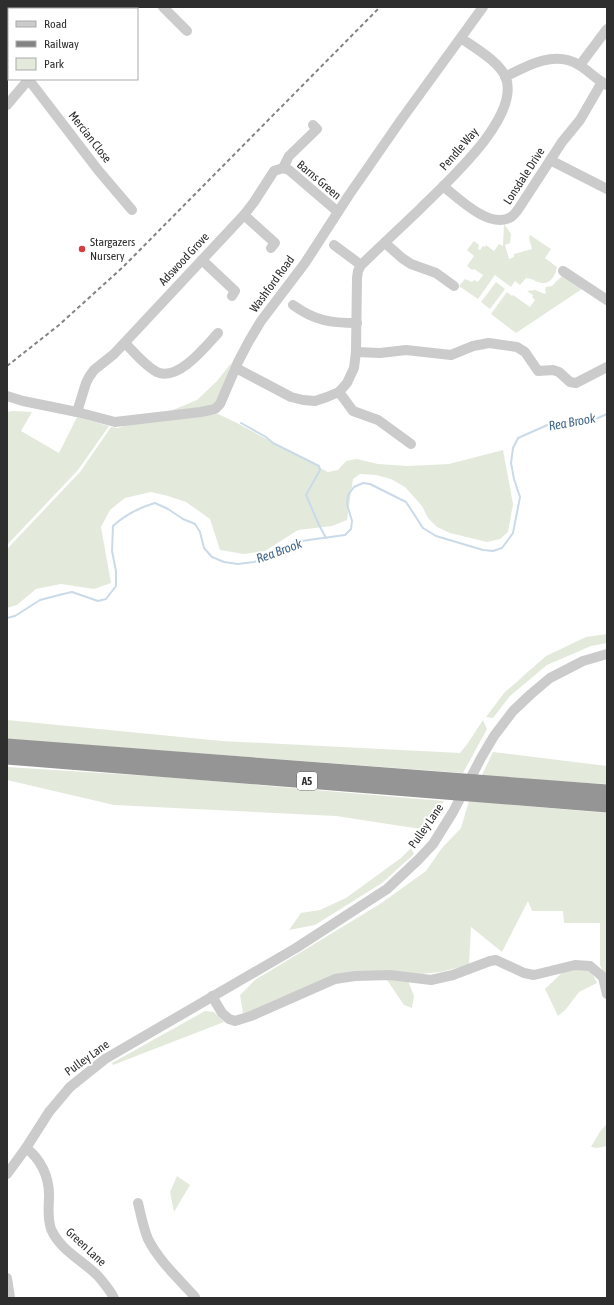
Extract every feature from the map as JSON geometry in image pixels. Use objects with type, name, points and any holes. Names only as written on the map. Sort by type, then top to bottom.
[{"type":"highway","name":"A5","points":[[7,746],[607,792]]},
{"type":"highway","name":"A5","points":[[7,757],[607,805]]},
{"type":"street","points":[[163,7],[187,31]]},
{"type":"street","name":"Washford Road","points":[[7,396],[115,422],[209,411],[215,409],[220,404],[249,341],[261,321],[305,263],[401,120],[483,7]]},
{"type":"street","points":[[580,65],[607,29]]},
{"type":"street","points":[[461,38],[499,67],[505,77],[525,67],[547,59],[564,58],[580,65],[604,84]]},
{"type":"street","name":"Pendle Way","points":[[361,265],[471,159],[491,133],[504,109],[507,91],[505,77]]},
{"type":"street","points":[[7,105],[29,80]]},
{"type":"street","name":"Mercian Close","points":[[29,80],[98,170],[132,210]]},
{"type":"street","name":"Lonsdale Drive","points":[[443,186],[488,219],[500,221],[512,217],[604,84]]},
{"type":"street","name":"Adswood Grove","points":[[77,412],[86,383],[94,370],[125,343],[244,215],[274,171],[283,168],[289,156],[317,129]]},
{"type":"street","points":[[550,160],[607,189]]},
{"type":"street","name":"Barns Green","points":[[283,168],[289,170],[338,212]]},
{"type":"street","points":[[244,215],[275,243]]},
{"type":"street","points":[[385,243],[411,264],[436,273],[442,282],[454,286]]},
{"type":"street","points":[[236,368],[291,397],[303,400],[315,400],[327,397],[338,392],[347,383],[354,368],[356,352],[357,278],[361,265],[337,250]]},
{"type":"street","points":[[202,260],[236,291]]},
{"type":"street","points":[[563,271],[607,300]]},
{"type":"street","points":[[293,305],[302,315],[322,321],[357,323]]},
{"type":"street","points":[[125,343],[151,368],[157,372],[166,373],[175,371],[194,360],[217,337]]},
{"type":"street","points":[[356,352],[380,353],[406,350],[451,355],[488,342],[504,346],[517,347],[525,352],[538,371],[553,370],[559,372],[570,382],[576,383],[607,367]]},
{"type":"street","points":[[338,392],[353,410],[361,415],[378,420],[410,439]]},
{"type":"street","name":"Pulley Lane","points":[[9,1168],[26,1148],[49,1112],[70,1086],[105,1059],[296,948],[387,889],[418,860],[432,844],[453,812],[499,727],[513,711],[550,678],[583,661],[607,654]]},
{"type":"street","points":[[212,996],[222,1013],[235,1021],[251,1016],[335,979],[355,976],[390,975],[431,980],[453,975],[496,960],[524,973],[534,975],[575,965],[590,966],[603,977],[607,994]]},
{"type":"street","name":"Green Lane","points":[[26,1148],[34,1154],[45,1172],[49,1195],[49,1223],[55,1236],[61,1245],[97,1275],[114,1298]]},
{"type":"street","points":[[138,1203],[148,1238],[161,1266],[195,1298]]},
{"type":"street","points":[[7,1278],[10,1298]]},
{"type":"green space","points":[[504,224],[511,234],[510,243],[505,245],[509,259],[514,257],[514,254],[532,249],[529,238],[530,235],[551,249],[545,258],[557,267],[556,273],[548,282],[545,283],[540,283],[526,278],[520,285],[515,281],[511,287],[495,275],[478,299],[459,286],[465,279],[472,282],[474,280],[478,282],[483,275],[467,266],[474,256],[467,250],[474,241],[479,245],[478,249],[480,250],[486,245],[494,251],[499,244],[503,246]]},
{"type":"green space","points":[[563,275],[582,289],[516,333],[491,314],[507,292],[530,307],[535,300],[532,297],[533,295],[527,291],[535,290],[545,294],[546,287],[552,286]]},
{"type":"green space","points":[[496,282],[505,289],[490,309],[481,302]]},
{"type":"green space","points":[[232,362],[218,398],[209,408],[168,412],[197,400],[217,381]]},
{"type":"green space","points":[[7,412],[32,412],[21,431],[59,453],[77,417],[109,426],[78,470],[7,545]]},
{"type":"green space","points":[[218,414],[328,472],[338,470],[346,461],[357,459],[378,464],[408,466],[449,464],[503,450],[513,504],[508,532],[500,539],[487,542],[450,533],[437,527],[428,518],[422,506],[405,487],[391,479],[376,475],[360,474],[353,479],[347,520],[332,526],[298,530],[265,551],[244,554],[220,550],[210,519],[186,502],[151,492],[125,498],[110,510],[101,527],[111,583],[94,589],[61,584],[36,589],[17,605],[7,608],[7,549],[80,472],[111,427],[118,428],[134,423]]},
{"type":"green space","points":[[607,634],[607,643],[591,646],[547,665],[510,696],[493,718],[486,717],[504,693],[546,656],[586,637]]},
{"type":"green space","points":[[7,720],[222,741],[460,753],[483,720],[487,729],[463,773],[7,739]]},
{"type":"green space","points":[[493,752],[607,766],[607,784],[481,777]]},
{"type":"green space","points":[[7,767],[165,777],[444,801],[427,830],[336,816],[114,805],[7,780]]},
{"type":"green space","points":[[469,801],[607,813],[607,982],[600,965],[600,923],[564,923],[563,911],[532,911],[528,901],[502,952],[471,927],[469,965],[440,972],[421,974],[364,971],[348,972],[317,983],[255,1011],[243,1013],[240,995],[255,980],[380,904],[426,871],[442,848],[461,828]]},
{"type":"green space","points":[[411,848],[414,854],[382,883],[315,925],[289,930],[301,913],[320,910],[346,898],[401,858]]},
{"type":"green space","points":[[587,969],[593,975],[597,983],[579,992],[566,1009],[558,1016],[545,989],[565,970]]},
{"type":"green space","points":[[398,979],[408,981],[414,996],[412,1008],[404,1005],[387,980]]},
{"type":"green space","points":[[205,1011],[214,1012],[224,1022],[113,1065],[112,1063]]},
{"type":"green space","points":[[607,1124],[607,1146],[597,1148],[591,1147],[601,1130]]},
{"type":"green space","points":[[177,1176],[190,1185],[174,1212],[170,1192]]},
{"type":"waterway","name":"Rea Brook","points":[[7,618],[15,616],[40,600],[72,592],[98,601],[106,599],[116,586],[116,571],[112,551],[113,526],[132,512],[155,503],[195,524],[200,532],[204,548],[212,557],[224,562],[238,564],[254,562],[268,557],[294,542],[345,535],[351,529],[352,521],[347,504],[348,495],[354,487],[363,483],[370,484],[406,502],[423,528],[436,536],[483,550],[493,551],[502,548],[513,533],[520,497],[511,463],[513,448],[518,438],[552,423],[598,418],[607,414]]},
{"type":"waterway","points":[[241,423],[266,437],[273,443],[319,466],[320,470],[306,495],[326,538]]},
{"type":"railway","points":[[7,366],[59,325],[123,267],[380,7]]},
{"type":"place","name":"Stargazers Nursery","points":[[82,249]]}]
